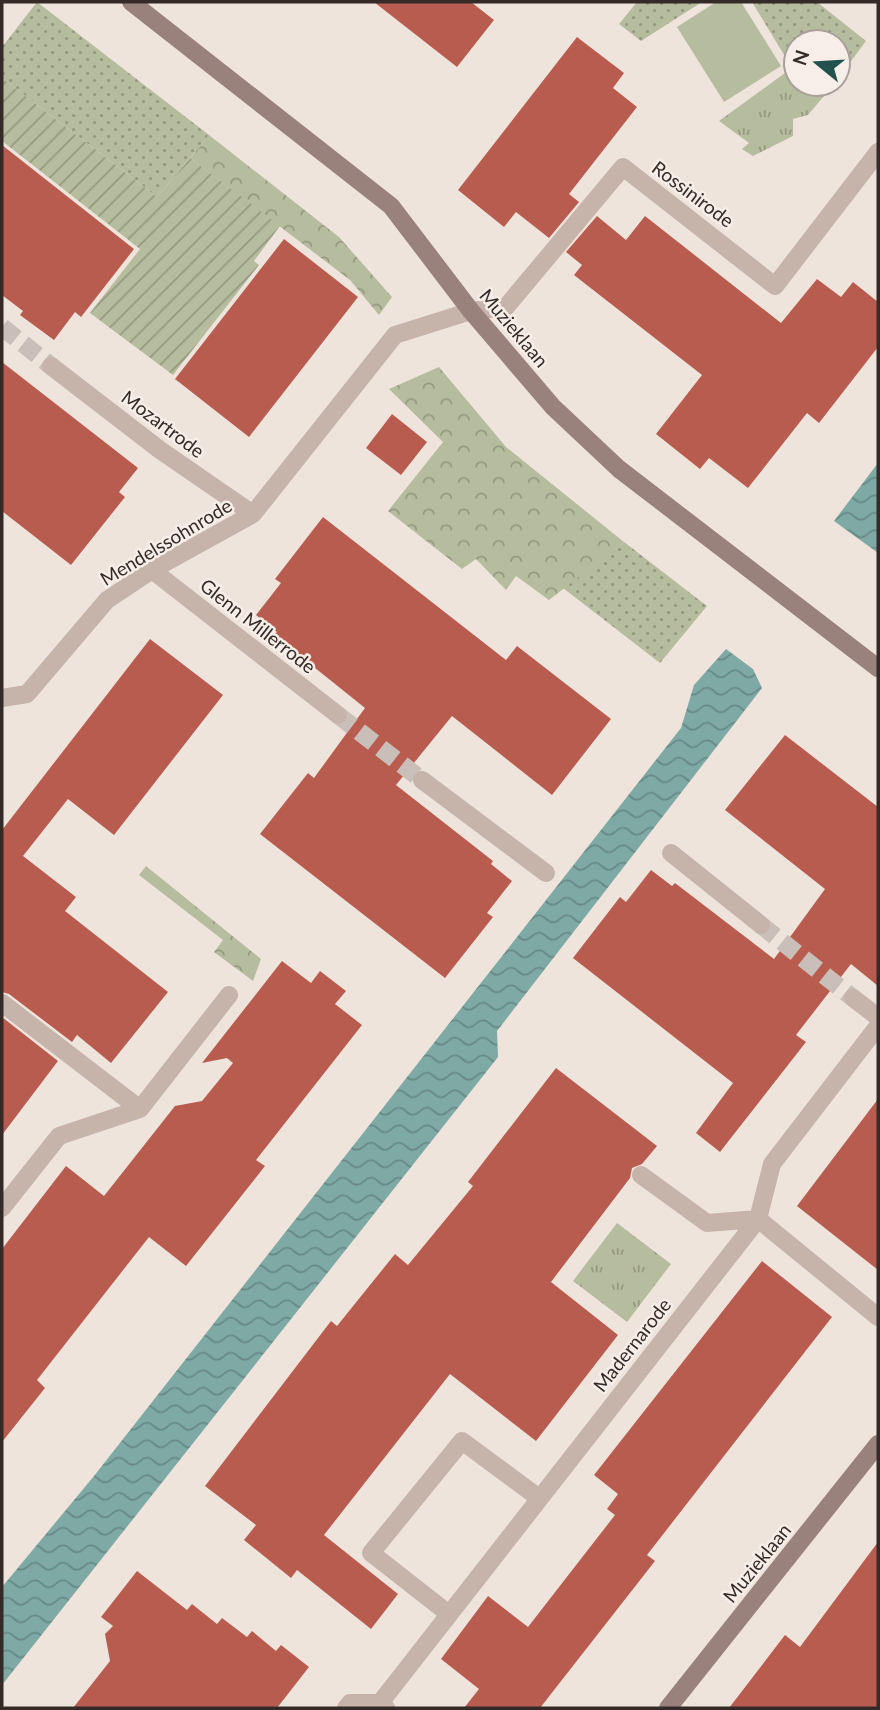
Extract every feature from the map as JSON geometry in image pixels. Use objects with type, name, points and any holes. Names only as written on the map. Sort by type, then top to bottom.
[{"type":"street","name":"Muzieklaan","points":[[139,4],[391,206],[471,311],[553,407],[619,469],[878,668]]},
{"type":"street","name":"Rossinirode","points":[[471,311],[506,307],[623,167],[775,286],[878,152]]},
{"type":"street","name":"Mendelssohnrode","points":[[2,698],[27,694],[75,634],[107,600],[152,570],[253,514],[395,335],[471,311]]},
{"type":"street","name":"Mozartrode","points":[[51,366],[160,450],[253,514]]},
{"type":"street","name":"Glenn Millerrode","points":[[152,570],[338,715]]},
{"type":"street","points":[[422,780],[546,873]]},
{"type":"street","points":[[671,853],[761,925]]},
{"type":"street","points":[[2,1208],[59,1136],[140,1109],[229,995]]},
{"type":"street","points":[[853,998],[878,1017]]},
{"type":"street","points":[[2,1003],[140,1109]]},
{"type":"street","name":"Madernarode","points":[[346,1708],[350,1703],[383,1706],[449,1614],[758,1219],[772,1164],[878,1026]]},
{"type":"street","points":[[641,1175],[706,1223],[758,1219],[878,1317]]},
{"type":"street","points":[[449,1614],[371,1553],[462,1441],[539,1498]]},
{"type":"street","name":"Muzieklaan","points":[[668,1708],[878,1444]]},
{"type":"green space","points":[[37,2],[209,135],[157,197],[2,78],[2,47]]},
{"type":"green space","points":[[637,2],[702,2],[641,41],[619,24]]},
{"type":"green space","points":[[716,2],[741,2],[781,66],[724,102],[677,27]]},
{"type":"green space","points":[[752,2],[817,2],[850,28],[782,28],[782,52]]},
{"type":"green space","points":[[852,30],[866,41],[852,60]]},
{"type":"green space","points":[[782,75],[782,98],[822,98],[808,115],[793,119],[793,136],[753,156],[742,149],[749,143],[719,121]]},
{"type":"green space","points":[[2,78],[157,197],[190,158],[280,226],[254,261],[259,265],[173,375],[90,313],[140,249],[2,141]]},
{"type":"green space","points":[[209,135],[339,237],[392,297],[379,315],[350,280],[190,158]]},
{"type":"green space","points":[[439,367],[506,447],[624,542],[549,600],[516,576],[506,590],[476,559],[462,569],[388,511],[443,442],[389,389]]},
{"type":"green space","points":[[624,542],[707,606],[660,663],[563,588]]},
{"type":"green space","points":[[146,866],[261,959],[253,981],[214,952],[223,940],[139,875]]},
{"type":"green space","points":[[617,1223],[671,1264],[627,1322],[573,1281]]},
{"type":"water","points":[[878,463],[878,553],[834,521]]},
{"type":"water","points":[[726,649],[753,669],[762,688],[497,1031],[498,1057],[2,1685],[2,1587],[94,1476],[681,728],[694,685]]},
{"type":"building","points":[[374,2],[471,2],[494,20],[457,67]]},
{"type":"building","points":[[577,37],[624,73],[613,88],[637,107],[569,194],[579,202],[549,238],[516,212],[504,227],[458,190]]},
{"type":"building","points":[[2,145],[134,249],[81,317],[75,312],[54,340],[20,315],[23,311],[2,295]]},
{"type":"building","points":[[597,216],[626,240],[645,216],[781,323],[817,279],[841,297],[853,282],[878,302],[878,347],[819,423],[807,413],[748,488],[709,458],[700,469],[656,434],[702,375],[574,275],[582,265],[566,252]]},
{"type":"building","points":[[284,239],[358,297],[249,437],[175,379]]},
{"type":"building","points":[[2,362],[138,468],[119,492],[125,497],[71,565],[2,511]]},
{"type":"building","points":[[392,414],[427,442],[401,475],[366,448]]},
{"type":"building","points":[[323,517],[506,660],[517,646],[611,719],[552,795],[452,716],[396,785],[493,861],[491,864],[512,881],[487,913],[493,917],[445,978],[260,834],[308,773],[314,778],[365,708],[274,635],[277,632],[256,615],[281,583],[275,579]]},
{"type":"building","points":[[150,639],[223,695],[114,835],[68,799],[23,856],[76,897],[65,911],[168,992],[111,1063],[77,1035],[72,1042],[9,994],[2,992],[2,830]]},
{"type":"building","points":[[785,735],[878,807],[878,986],[851,964],[796,1035],[806,1042],[720,1152],[696,1133],[733,1083],[573,958],[620,897],[626,902],[651,870],[672,886],[675,883],[774,959],[825,889],[725,810]]},
{"type":"building","points":[[282,961],[311,983],[320,971],[346,991],[335,1004],[362,1025],[256,1160],[265,1166],[186,1266],[149,1237],[37,1380],[45,1388],[2,1442],[2,1249],[66,1166],[104,1196],[175,1106],[202,1101],[233,1063],[227,1058],[202,1063]]},
{"type":"building","points":[[2,1017],[58,1061],[2,1135]]},
{"type":"building","points":[[556,1068],[657,1146],[642,1164],[632,1168],[630,1178],[551,1282],[618,1335],[536,1441],[450,1374],[324,1535],[398,1594],[371,1629],[297,1570],[291,1578],[244,1540],[256,1525],[205,1486],[331,1321],[337,1326],[395,1254],[408,1265],[473,1186],[468,1182]]},
{"type":"building","points":[[878,1099],[878,1270],[797,1206]]},
{"type":"building","points":[[762,1261],[832,1317],[647,1555],[655,1561],[540,1708],[464,1708],[479,1689],[441,1659],[488,1596],[528,1627],[615,1515],[607,1509],[618,1494],[594,1475]]},
{"type":"building","points":[[878,1542],[878,1708],[729,1708],[785,1635],[800,1647]]},
{"type":"building","points":[[137,1571],[187,1610],[192,1604],[217,1624],[222,1618],[247,1637],[252,1631],[276,1651],[281,1645],[309,1667],[277,1708],[73,1708],[110,1661],[105,1634],[113,1626],[101,1617]]},
{"type":"tunnel","points":[[2,327],[51,366]]},
{"type":"tunnel","points":[[338,715],[422,780]]},
{"type":"tunnel","points":[[761,925],[853,998]]}]
